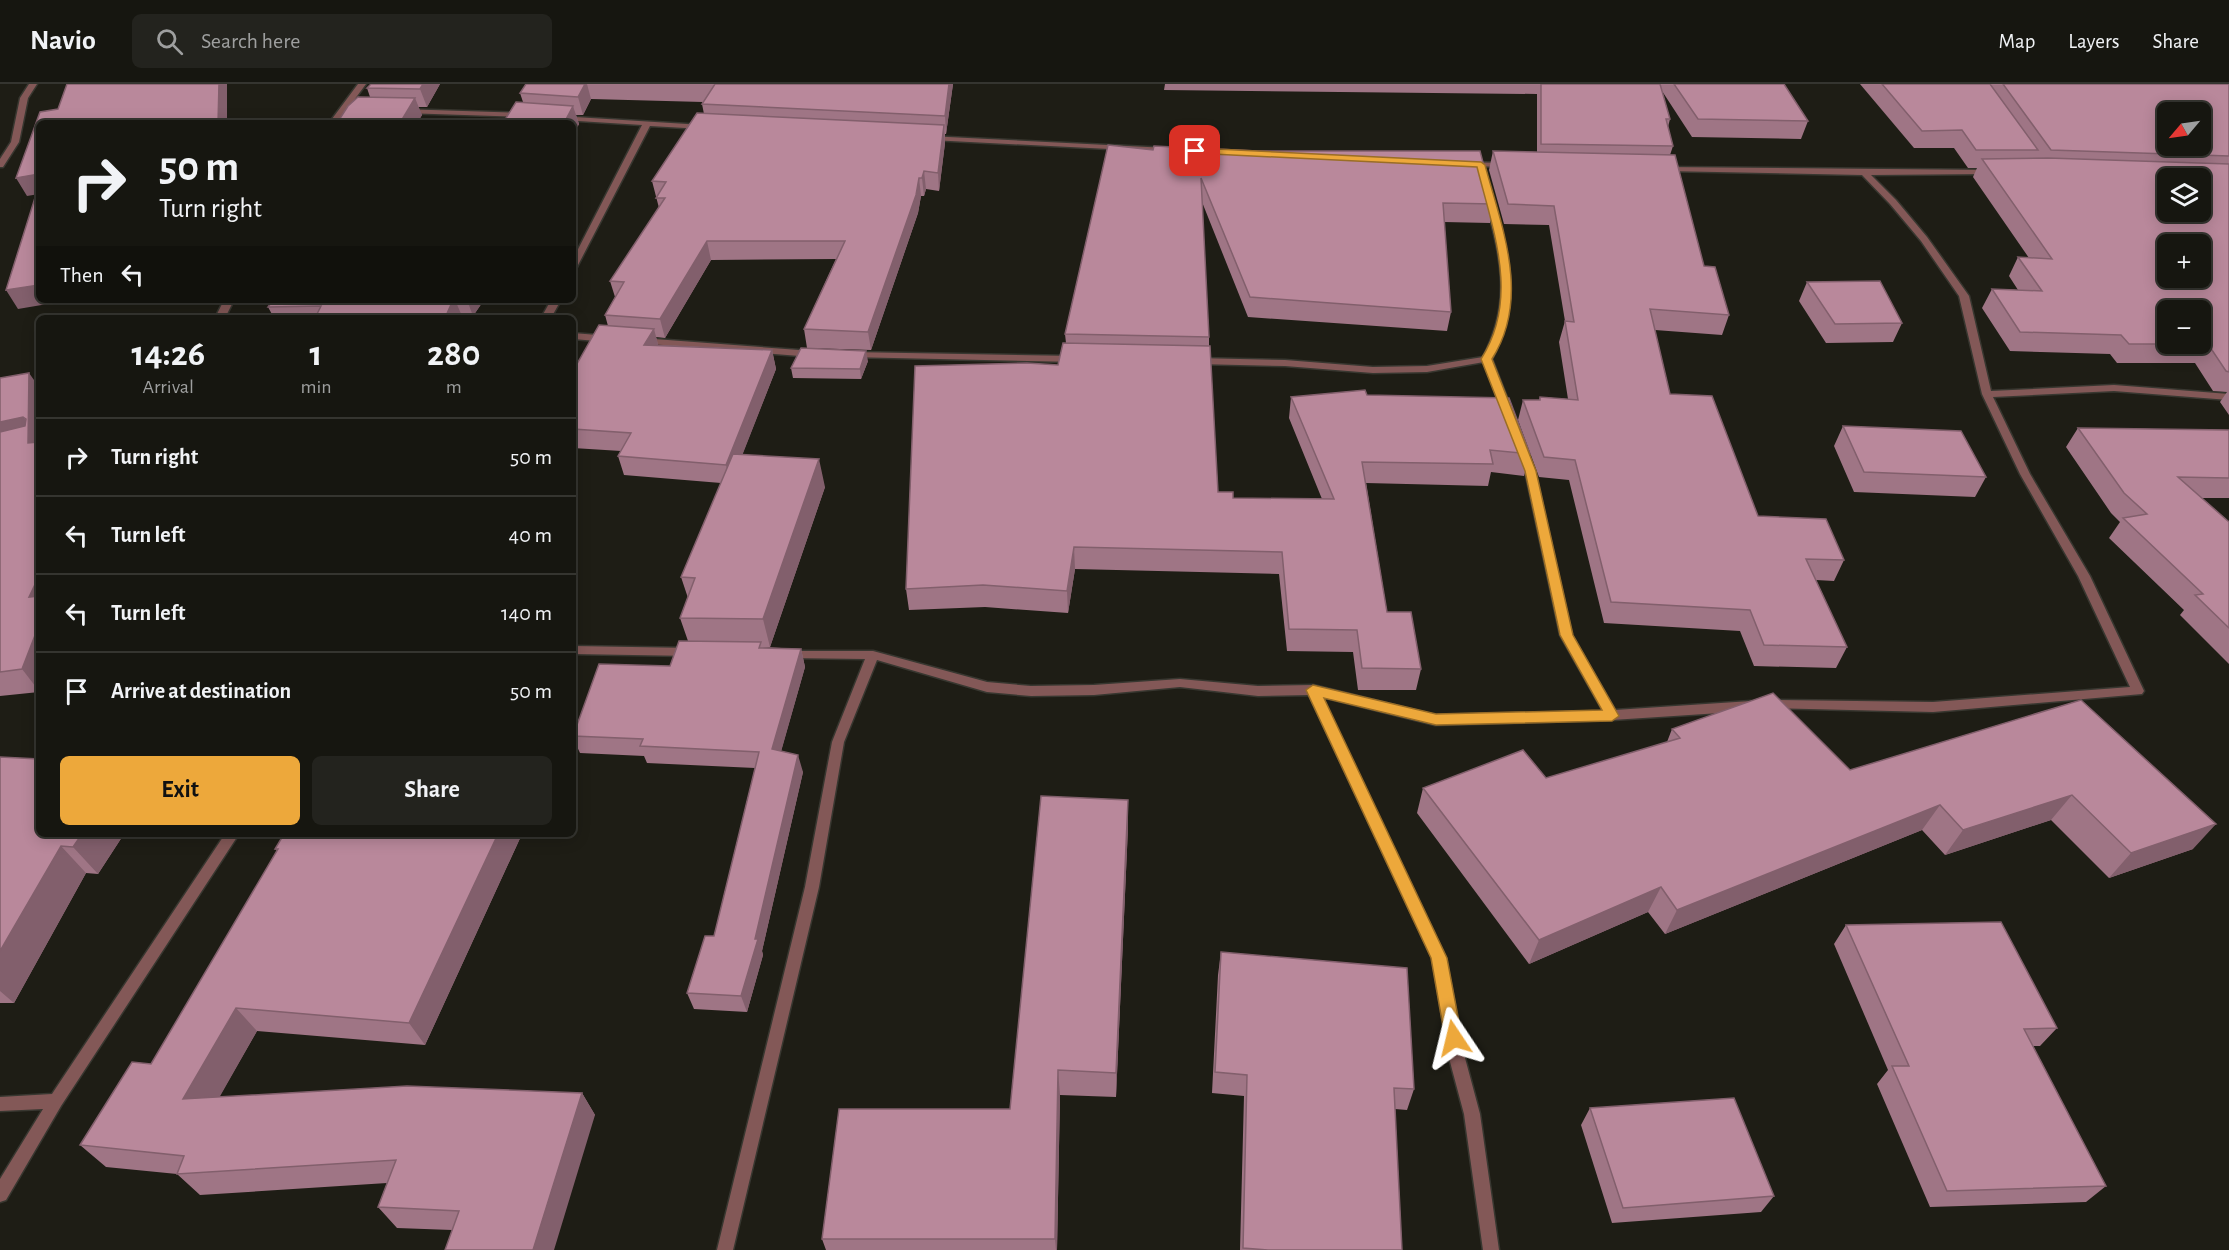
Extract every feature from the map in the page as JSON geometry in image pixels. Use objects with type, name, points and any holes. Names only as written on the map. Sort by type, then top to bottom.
[{"type":"street","points":[[0,165],[15,142],[24,98],[33,84]]},
{"type":"street","points":[[336,120],[362,84]]},
{"type":"street","points":[[345,110],[357,110]]},
{"type":"street","points":[[392,110],[531,116]]},
{"type":"street","points":[[554,117],[707,127]]},
{"type":"street","points":[[576,261],[647,124]]},
{"type":"street","points":[[921,138],[1183,150]]},
{"type":"street","points":[[1457,164],[1483,174],[1517,166]]},
{"type":"street","points":[[1660,169],[1864,173],[2004,172]]},
{"type":"street","points":[[777,654],[873,655],[987,687],[1031,691],[1094,690],[1180,683],[1258,691],[1313,690],[1436,720],[1612,716],[1785,703],[1934,707],[2138,691],[2084,576],[2025,474],[1987,394],[1964,296],[1924,239],[1893,202],[1864,173]]},
{"type":"street","points":[[1189,361],[1285,363],[1373,370],[1427,369],[1487,359],[1498,341],[1506,311],[1506,263],[1483,174]]},
{"type":"street","points":[[576,336],[620,340]]},
{"type":"street","points":[[632,341],[819,354]]},
{"type":"street","points":[[843,355],[1082,359]]},
{"type":"street","points":[[1487,359],[1510,420]]},
{"type":"street","points":[[1987,394],[2114,388],[2229,396]]},
{"type":"street","points":[[1518,440],[1530,471],[1566,635],[1612,716]]},
{"type":"street","points":[[576,650],[705,652]]},
{"type":"street","points":[[725,1250],[812,887],[838,742],[873,655]]},
{"type":"street","points":[[1313,690],[1439,958],[1457,1058],[1472,1114],[1491,1250]]},
{"type":"street","points":[[0,1194],[56,1101],[230,837]]},
{"type":"street","points":[[0,1104],[56,1101]]},
{"type":"building","points":[[67,84],[219,84],[218,120],[37,120],[40,112],[58,109]]},
{"type":"building","points":[[371,84],[423,84],[420,89],[367,88]]},
{"type":"building","points":[[526,84],[585,84],[578,97],[520,93]]},
{"type":"building","points":[[715,84],[949,84],[945,116],[702,104]]},
{"type":"building","points":[[1541,84],[1660,84],[1670,119],[1666,119],[1673,146],[1541,144]]},
{"type":"building","points":[[1674,84],[1784,84],[1808,121],[1698,119]]},
{"type":"building","points":[[1882,84],[1990,84],[2038,150],[1976,150],[1962,130],[1922,131]]},
{"type":"building","points":[[2003,84],[2229,84],[2229,156],[2211,155],[2211,102],[2157,102],[2157,154],[2051,150]]},
{"type":"building","points":[[358,97],[415,98],[402,120],[339,120],[348,106]]},
{"type":"building","points":[[516,102],[573,106],[566,120],[505,120]]},
{"type":"building","points":[[697,113],[944,125],[938,173],[924,171],[922,178],[919,178],[916,195],[868,332],[804,329],[845,241],[707,241],[660,319],[605,315],[624,282],[610,281],[665,198],[656,198],[666,182],[652,181]]},
{"type":"building","points":[[36,123],[36,175],[16,178]]},
{"type":"building","points":[[1108,145],[1153,150],[1154,146],[1258,151],[1480,151],[1494,204],[1443,203],[1451,312],[1250,297],[1201,178],[1209,337],[1065,334]]},
{"type":"building","points":[[1493,151],[1675,155],[1704,266],[1715,267],[1729,315],[1650,309],[1670,394],[1712,396],[1758,516],[1826,519],[1844,560],[1806,559],[1847,647],[1764,645],[1750,610],[1611,602],[1575,460],[1544,457],[1523,400],[1540,400],[1540,397],[1578,400],[1565,321],[1574,322],[1554,206],[1508,204]]},
{"type":"building","points":[[2048,158],[2229,164],[2229,372],[2211,348],[2211,300],[2157,300],[2157,344],[2129,344],[2121,335],[2020,332],[1992,289],[2042,291],[2018,257],[2052,259],[1982,159]]},
{"type":"building","points":[[36,195],[36,285],[6,290]]},
{"type":"building","points":[[1880,281],[1902,323],[1835,324],[1807,282]]},
{"type":"building","points":[[271,303],[452,303],[446,315],[316,315],[321,306],[268,307]]},
{"type":"building","points":[[599,325],[654,329],[644,345],[772,350],[726,465],[618,456],[631,433],[576,429],[576,366]]},
{"type":"building","points":[[1063,343],[1210,346],[1218,492],[1233,492],[1233,498],[1334,499],[1291,397],[1365,390],[1367,395],[1509,398],[1530,454],[1490,450],[1493,464],[1362,462],[1387,612],[1411,612],[1421,669],[1362,668],[1357,630],[1289,629],[1282,552],[1074,547],[1067,591],[983,585],[906,589],[915,366],[1027,363],[1058,365]]},
{"type":"building","points":[[801,348],[866,351],[860,369],[791,368]]},
{"type":"building","points":[[29,373],[28,443],[36,442],[36,582],[29,597],[36,596],[36,633],[22,669],[0,672],[0,432],[25,426],[26,419],[23,417],[0,422],[0,378]]},
{"type":"building","points":[[1843,426],[1961,431],[1986,477],[1864,472]]},
{"type":"building","points":[[2078,428],[2229,430],[2229,478],[2178,477],[2229,522],[2229,628],[2195,595],[2203,594],[2123,518],[2147,514],[2124,493]]},
{"type":"building","points":[[733,454],[819,459],[763,619],[680,618],[695,578],[681,577]]},
{"type":"building","points":[[679,641],[761,642],[759,648],[801,649],[772,749],[798,755],[755,939],[758,939],[741,996],[687,993],[705,936],[714,936],[759,752],[640,746],[643,739],[576,736],[576,728],[599,664],[670,666]]},
{"type":"building","points":[[1773,693],[1850,770],[2081,700],[2216,824],[2131,853],[2072,795],[1963,830],[1940,805],[1677,910],[1661,887],[1539,940],[1423,788],[1523,750],[1546,778],[1680,738],[1672,729]]},
{"type":"building","points":[[0,757],[36,759],[36,837],[80,837],[73,847],[61,846],[0,951]]},
{"type":"building","points":[[1041,796],[1128,800],[1116,1073],[1058,1070],[1055,1239],[822,1239],[839,1109],[1010,1109]]},
{"type":"building","points":[[282,837],[497,837],[409,1023],[236,1008],[183,1099],[407,1086],[582,1093],[533,1250],[445,1250],[459,1211],[378,1207],[396,1160],[177,1174],[184,1156],[80,1145],[132,1062],[151,1064],[278,849],[275,849]]},
{"type":"building","points":[[2001,922],[2057,1028],[2024,1029],[2106,1186],[1947,1191],[1892,1066],[1909,1066],[1846,925]]},
{"type":"building","points":[[1221,952],[1407,968],[1414,1089],[1394,1088],[1402,1250],[1243,1248],[1247,1075],[1215,1072]]},
{"type":"building","points":[[1734,1098],[1774,1196],[1623,1208],[1590,1108]]},
{"type":"route","points":[[1195,151],[1481,165],[1506,263],[1506,311],[1498,341],[1487,359],[1530,471],[1566,635],[1612,716],[1436,720],[1313,690],[1439,958],[1454,1038]]}]
